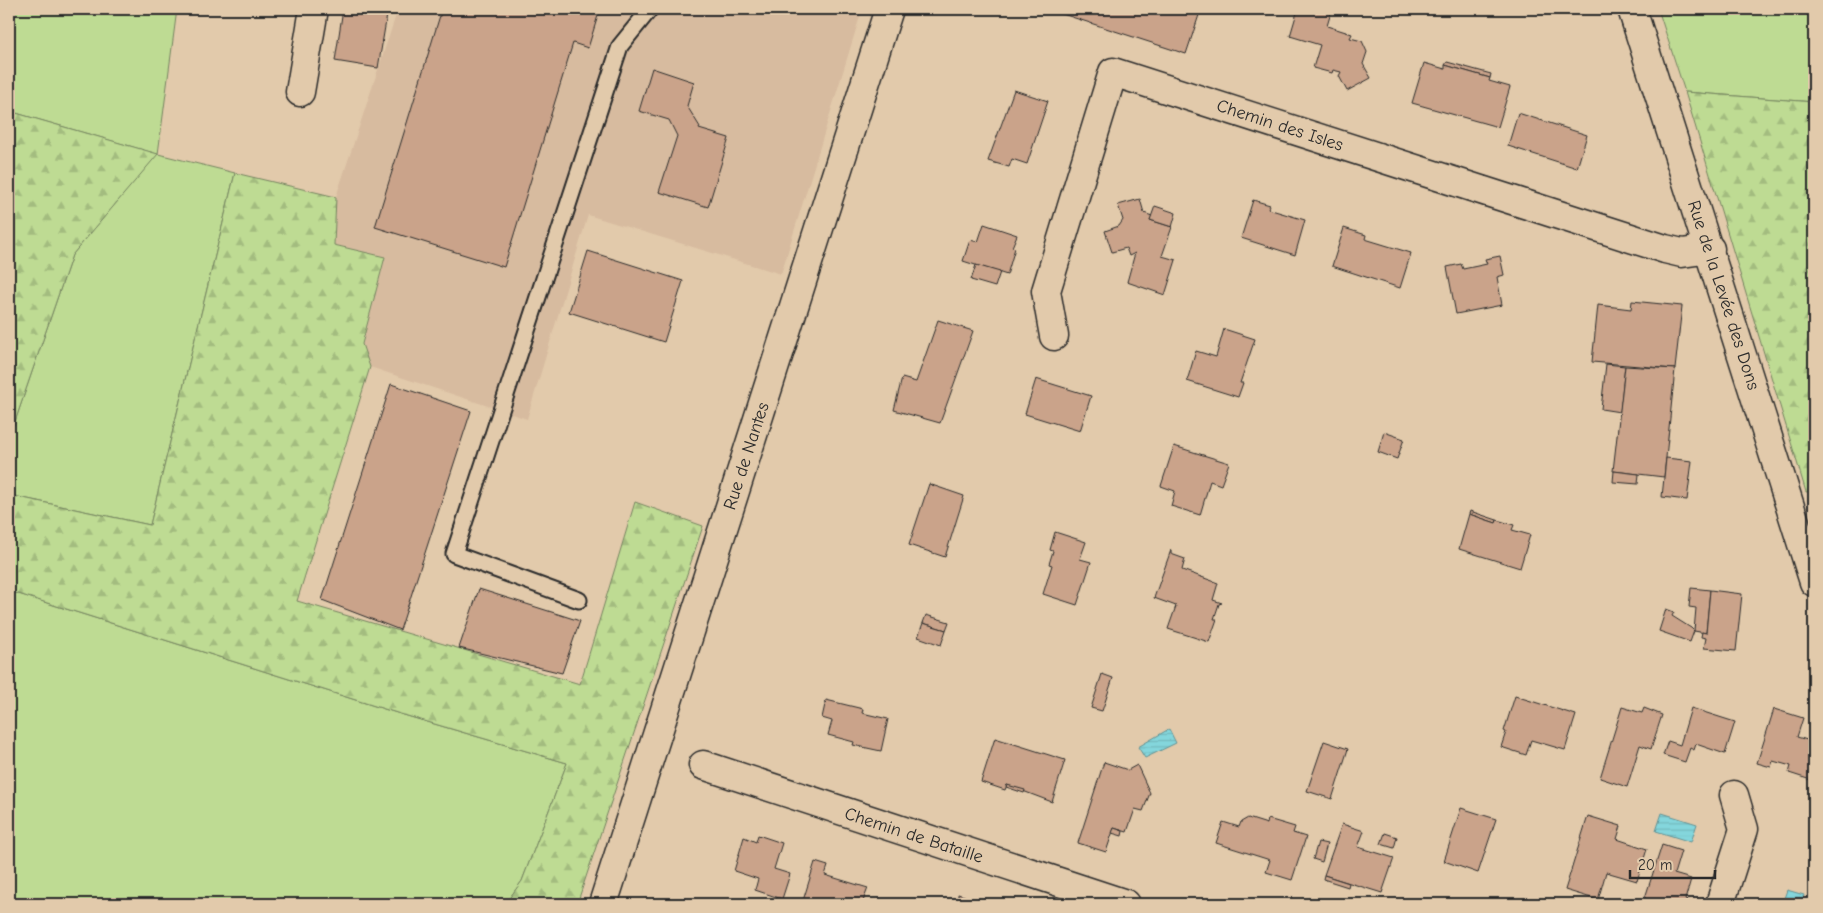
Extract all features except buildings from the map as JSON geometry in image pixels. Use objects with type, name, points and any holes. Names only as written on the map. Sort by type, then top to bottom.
[{"type":"street","points":[[300,92],[314,9]]},
{"type":"street","name":"Rue de Nantes","points":[[603,904],[889,9]]},
{"type":"street","name":"Rue de la Levée des Dons","points":[[1632,9],[1710,249],[1814,582]]},
{"type":"street","name":"Chemin des Isles","points":[[1054,336],[1046,291],[1114,72],[1665,249],[1682,253],[1710,249]]},
{"type":"street","name":"Chemin de Bataille","points":[[703,765],[1126,904]]},
{"type":"street","points":[[1720,904],[1744,829],[1734,796]]},
{"type":"lane","points":[[579,600],[454,554],[620,46],[650,9]]},
{"type":"shaded area","points":[[398,9],[847,9],[861,13],[781,274],[588,215],[527,419],[370,367],[362,344],[385,257],[334,245],[336,197]]},
{"type":"green space","points":[[9,9],[177,9],[158,154],[235,173],[150,525],[9,495],[9,439],[72,255],[157,154],[9,111]]},
{"type":"green space","points":[[1658,9],[1814,9],[1814,102],[1685,92]]},
{"type":"green space","points":[[1685,92],[1814,102],[1814,491],[1806,492]]},
{"type":"green space","points":[[9,111],[158,154],[72,255],[9,439]]},
{"type":"green space","points":[[235,173],[336,197],[334,245],[385,257],[362,344],[370,367],[297,601],[580,684],[635,502],[703,526],[577,904],[505,904],[522,881],[567,763],[397,713],[9,591],[9,495],[150,525]]},
{"type":"green space","points":[[9,591],[397,713],[567,763],[522,881],[505,904],[9,904]]},
{"type":"water","points":[[1169,729],[1176,743],[1145,758],[1138,747]]},
{"type":"water","points":[[1662,813],[1697,824],[1691,842],[1656,831]]},
{"type":"water","points":[[1787,890],[1804,895],[1801,904],[1782,904]]}]
